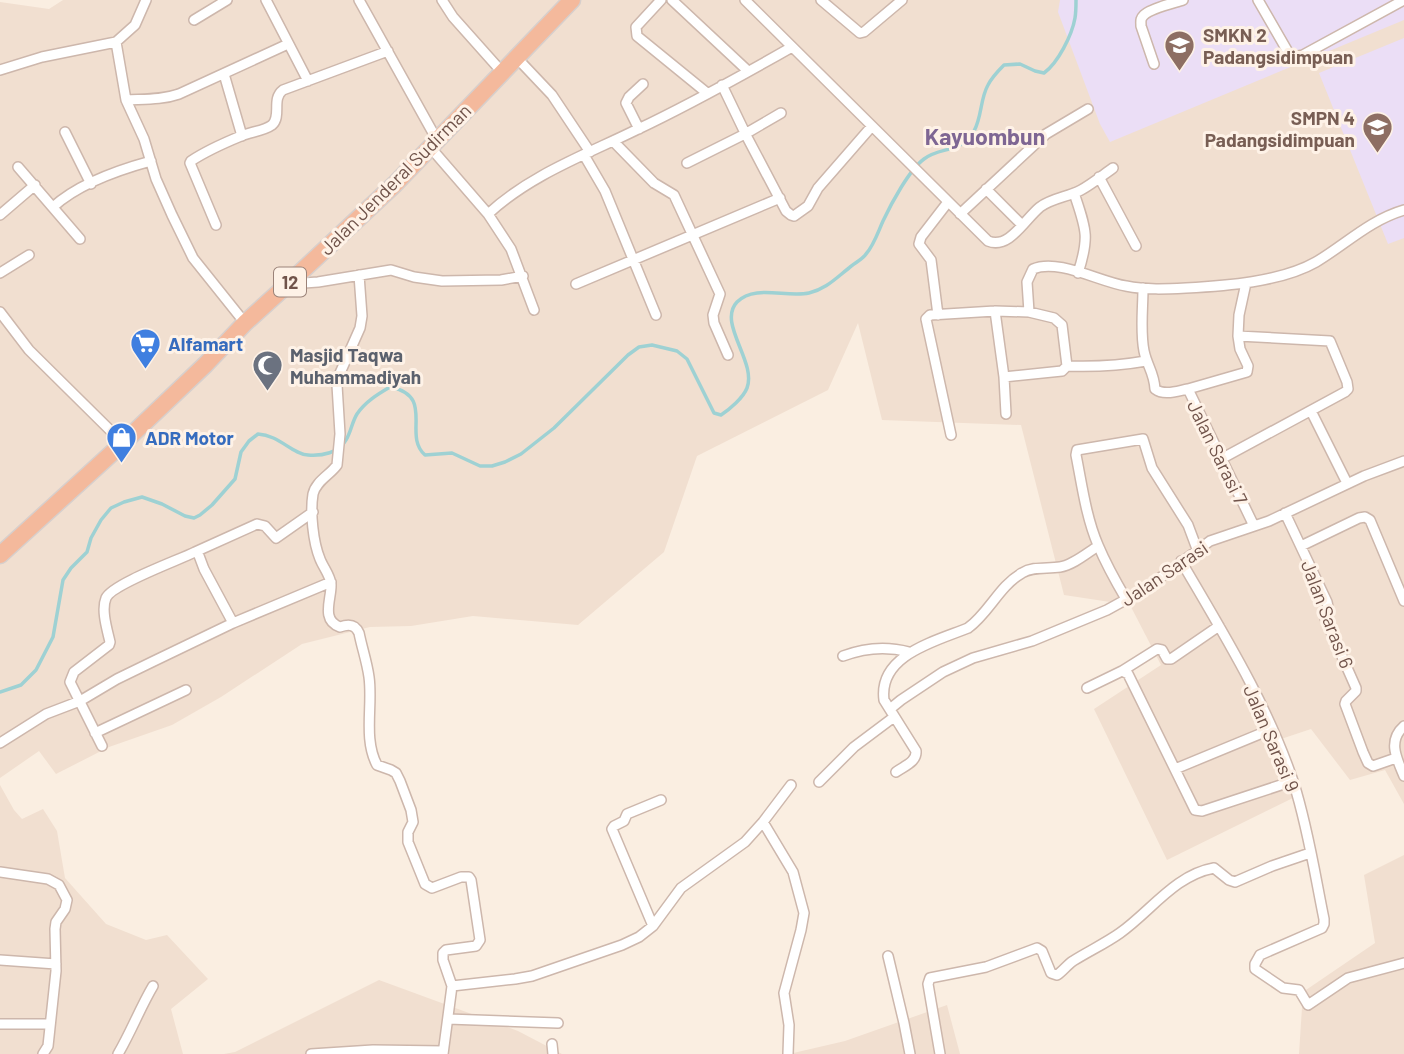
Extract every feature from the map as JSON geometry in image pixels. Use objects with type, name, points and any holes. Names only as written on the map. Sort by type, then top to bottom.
[{"type":"highway","name":"Jalan Jenderal Sudirman","points":[[0,555],[123,443],[245,323],[395,184],[572,0]]},
{"type":"street","points":[[0,69],[116,41],[135,25],[146,0]]},
{"type":"street","points":[[194,20],[227,0]]},
{"type":"street","points":[[266,0],[308,81]]},
{"type":"street","points":[[359,0],[388,51],[433,144],[488,214],[511,249],[534,310]]},
{"type":"street","points":[[442,0],[461,27],[502,72]]},
{"type":"street","points":[[661,0],[636,27],[637,36],[707,93]]},
{"type":"street","points":[[672,0],[748,71]]},
{"type":"street","points":[[745,0],[988,241],[995,244],[1003,242],[1042,206],[1080,191],[1113,168]]},
{"type":"street","points":[[823,0],[860,33],[902,0]]},
{"type":"street","points":[[1154,64],[1141,26],[1143,15],[1183,0]]},
{"type":"street","points":[[1258,0],[1290,55],[1298,56],[1404,0]]},
{"type":"street","points":[[116,41],[126,100],[144,139],[156,179],[193,258],[245,323]]},
{"type":"street","points":[[126,100],[170,97],[288,44]]},
{"type":"street","points":[[488,214],[500,202],[536,179],[639,129],[792,47]]},
{"type":"street","points":[[216,225],[191,161],[274,123],[276,99],[278,93],[283,90],[388,51]]},
{"type":"street","points":[[516,57],[552,95],[587,154],[656,314]]},
{"type":"street","points":[[224,74],[242,136]]},
{"type":"street","points":[[639,129],[626,103],[643,85]]},
{"type":"street","points":[[722,85],[786,211],[794,216],[808,206],[818,188],[872,126]]},
{"type":"street","points":[[960,214],[1046,134],[1088,109]]},
{"type":"street","points":[[687,163],[782,113]]},
{"type":"street","points":[[65,132],[91,184]]},
{"type":"street","points":[[613,141],[654,183],[674,195],[720,295],[713,315],[714,323],[728,355]]},
{"type":"street","points":[[53,208],[62,199],[91,184],[126,168],[151,162]]},
{"type":"street","points":[[18,167],[80,239]]},
{"type":"street","points":[[1100,177],[1136,246]]},
{"type":"street","points":[[0,215],[35,185]]},
{"type":"street","points":[[986,189],[1022,225]]},
{"type":"street","points":[[1074,193],[1087,240],[1078,273]]},
{"type":"street","points":[[576,284],[780,198]]},
{"type":"street","points":[[938,315],[931,260],[919,244],[921,237],[948,202]]},
{"type":"street","points":[[1029,312],[1027,282],[1033,269],[1048,265],[1129,287],[1143,288],[1246,283],[1308,266],[1374,222],[1404,210]]},
{"type":"street","points":[[0,273],[29,255]]},
{"type":"street","points":[[288,284],[391,270],[442,281],[501,280],[523,276]]},
{"type":"street","points":[[311,1054],[443,1052],[452,986],[443,960],[444,952],[476,946],[480,940],[469,877],[461,877],[432,888],[425,884],[408,842],[408,832],[413,822],[400,781],[396,773],[376,765],[373,757],[369,677],[357,629],[352,625],[335,625],[329,616],[331,582],[318,555],[315,541],[314,491],[337,465],[340,434],[337,385],[360,328],[362,316],[359,275]]},
{"type":"street","points":[[1188,389],[1247,372],[1248,366],[1240,349],[1238,336],[1239,315],[1246,283]]},
{"type":"street","name":"Jalan Sarasi 7","points":[[1143,288],[1142,341],[1146,361],[1153,373],[1155,389],[1166,393],[1188,389],[1254,526]]},
{"type":"street","points":[[995,311],[1006,414]]},
{"type":"street","points":[[951,435],[926,321],[928,316],[995,311],[1029,312],[1054,318],[1062,325],[1067,366]]},
{"type":"street","points":[[0,312],[29,350],[123,443]]},
{"type":"street","points":[[1221,459],[1348,389],[1348,382],[1330,341],[1238,336]]},
{"type":"street","points":[[1004,377],[1062,371],[1067,366],[1109,367],[1146,361]]},
{"type":"street","points":[[1311,411],[1348,483]]},
{"type":"street","points":[[1126,599],[1098,546],[1086,507],[1077,450],[1143,439],[1152,468],[1188,526],[1197,549]]},
{"type":"street","name":"Jalan Sarasi","points":[[819,782],[892,713],[901,700],[943,672],[986,654],[1032,642],[1107,610],[1144,589],[1197,549],[1222,536],[1254,526],[1404,461]]},
{"type":"street","points":[[102,746],[71,687],[71,677],[109,645],[105,605],[109,593],[257,524],[265,526],[276,538],[313,512]]},
{"type":"street","name":"Jalan Sarasi 6","points":[[1285,513],[1327,602],[1325,618],[1356,688],[1356,692],[1345,704],[1363,752],[1368,763],[1373,766],[1396,758]]},
{"type":"street","points":[[1301,546],[1359,518],[1368,518],[1404,601]]},
{"type":"street","points":[[896,772],[916,756],[916,751],[884,701],[888,675],[898,662],[909,652],[974,624],[1001,591],[1021,573],[1030,569],[1067,565],[1098,546]]},
{"type":"street","points":[[195,552],[198,553],[233,623]]},
{"type":"street","name":"Jalan Sarasi 9","points":[[1181,561],[1260,703],[1293,781],[1324,919],[1321,928],[1260,956],[1255,969],[1283,988],[1299,990],[1308,1005],[1348,978],[1404,963]]},
{"type":"street","points":[[0,743],[46,714],[80,701],[117,679],[233,623],[331,582]]},
{"type":"street","points":[[1087,688],[1122,671],[1157,649],[1162,650],[1167,659],[1171,659],[1219,626]]},
{"type":"street","points":[[843,656],[856,651],[876,649],[909,652]]},
{"type":"street","points":[[1122,671],[1128,674],[1195,810],[1202,811],[1293,781]]},
{"type":"street","points":[[95,733],[186,690]]},
{"type":"street","points":[[1404,726],[1397,733],[1394,742],[1396,758],[1404,776]]},
{"type":"street","points":[[1175,769],[1272,729]]},
{"type":"street","points":[[452,986],[532,976],[639,937],[653,926],[681,888],[745,842],[791,785]]},
{"type":"street","points":[[653,926],[612,829],[624,821],[627,814],[661,800]]},
{"type":"street","points":[[763,822],[793,872],[804,913],[785,993],[789,1025],[788,1054]]},
{"type":"street","points":[[940,1054],[928,984],[930,978],[986,967],[1037,948],[1042,951],[1052,973],[1057,975],[1072,962],[1119,934],[1186,878],[1214,868],[1235,882],[1310,853]]},
{"type":"street","points":[[0,872],[48,879],[60,885],[64,891],[67,904],[56,922],[56,964],[48,1046],[43,1054]]},
{"type":"street","points":[[888,956],[910,1054]]},
{"type":"street","points":[[0,960],[56,964]]},
{"type":"street","points":[[118,1054],[153,986]]},
{"type":"street","points":[[448,1018],[558,1023]]},
{"type":"street","points":[[0,1024],[49,1024]]},
{"type":"shaded area","points":[[63,0],[1404,0],[1404,804],[1385,770],[1350,780],[1311,729],[1281,739],[1295,797],[1167,860],[1094,709],[1161,665],[1130,605],[1064,595],[1021,425],[882,420],[858,323],[828,390],[697,456],[664,552],[578,625],[473,616],[411,626],[370,627],[302,644],[221,697],[172,725],[109,747],[56,774],[39,751],[0,778],[0,2],[49,9]]},
{"type":"shaded area","name":"SMKN 2 Padangsidimpuan","points":[[1060,0],[1404,0],[1404,20],[1110,142],[1100,124],[1058,12]]},
{"type":"shaded area","name":"SMPN 4 Padangsidimpuan","points":[[1404,38],[1404,238],[1388,244],[1319,73]]},
{"type":"shaded area","points":[[0,785],[22,819],[43,809],[57,831],[65,878],[106,924],[146,940],[167,935],[208,979],[171,1009],[183,1054],[0,1054]]},
{"type":"shaded area","points":[[1404,855],[1404,1054],[1299,1054],[1303,992],[1375,943],[1364,875]]},
{"type":"shaded area","points":[[379,980],[518,1031],[562,1054],[224,1054],[235,1052]]},
{"type":"shaded area","points":[[947,1005],[960,1054],[789,1054],[845,1041]]},
{"type":"waterway","points":[[0,692],[21,685],[36,670],[53,637],[63,580],[87,552],[91,538],[111,508],[142,497],[185,516],[194,518],[200,515],[235,479],[241,452],[258,434],[266,435],[302,454],[330,453],[343,444],[355,417],[364,406],[390,387],[404,392],[412,399],[415,407],[416,437],[425,455],[452,453],[480,466],[492,466],[521,454],[554,428],[628,355],[639,347],[652,345],[677,351],[687,359],[714,413],[721,415],[743,396],[749,378],[732,321],[732,311],[737,302],[753,294],[800,294],[821,289],[862,258],[874,243],[886,214],[918,164],[930,155],[957,147],[969,138],[977,126],[985,90],[1002,67],[1020,64],[1044,73],[1054,63],[1071,32],[1076,0]]},
{"type":"place","name":"SMKN 2 Padangsidimpuan","points":[[1180,72]]},
{"type":"place","name":"SMPN 4 Padangsidimpuan","points":[[1378,155]]},
{"type":"place","name":"Alfamart","points":[[145,370]]},
{"type":"place","name":"Masjid Taqwa Muhammadiyah","points":[[267,392]]},
{"type":"place","name":"ADR Motor","points":[[122,464]]},
{"type":"district","name":"Kayuombun","points":[[985,136]]}]
